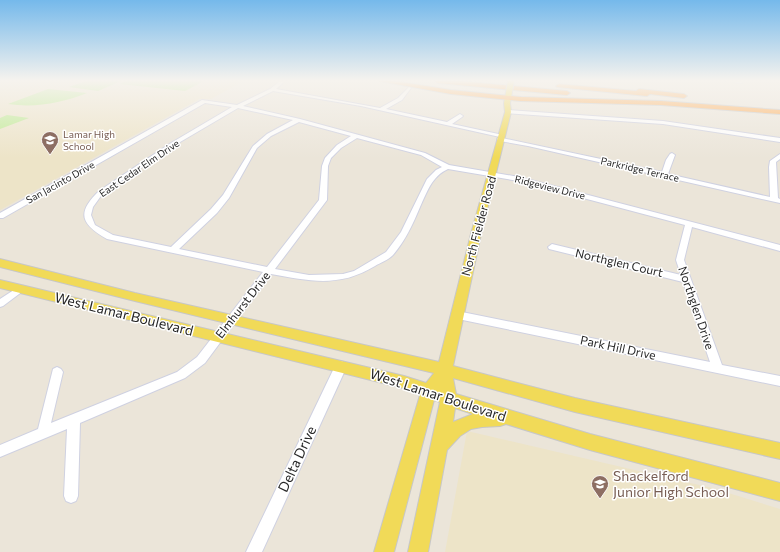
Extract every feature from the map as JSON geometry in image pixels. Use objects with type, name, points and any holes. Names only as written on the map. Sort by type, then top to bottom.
[{"type":"highway","points":[[711,107],[780,112]]},
{"type":"highway","points":[[722,107],[780,112]]},
{"type":"main road","name":"North Fielder Road","points":[[384,552],[429,391],[444,371],[508,109]]},
{"type":"main road","name":"West Lamar Boulevard","points":[[0,263],[135,298],[416,362],[444,371],[575,405],[780,451]]},
{"type":"main road","name":"West Lamar Boulevard","points":[[0,284],[404,382],[515,420],[780,492]]},
{"type":"main road","name":"North Fielder Road","points":[[418,552],[450,399],[444,371]]},
{"type":"main road","points":[[440,447],[450,434],[460,426],[474,420],[487,418],[515,420]]},
{"type":"street","name":"San Jacinto Drive","points":[[0,216],[194,107]]},
{"type":"street","name":"Ridgeview Drive","points":[[239,107],[298,120],[422,154],[447,167],[519,179],[780,248]]},
{"type":"street","name":"East Cedar Elm Drive","points":[[239,107],[229,111],[173,144],[109,186],[94,199],[89,207],[87,215],[92,226],[110,237],[270,272],[309,278],[336,277],[357,273],[389,254],[398,244],[405,232],[430,179],[438,171],[447,167]]},
{"type":"street","name":"Parkridge Terrace","points":[[369,107],[448,124],[500,138],[777,200]]},
{"type":"street","points":[[382,109],[386,107]]},
{"type":"street","points":[[508,109],[550,116],[647,121],[714,128],[780,140]]},
{"type":"street","points":[[448,124],[460,116]]},
{"type":"street","points":[[172,251],[218,206],[226,196],[255,147],[269,135],[298,120]]},
{"type":"street","name":"Elmhurst Drive","points":[[0,451],[181,375],[201,360],[270,272],[323,200],[325,192],[325,163],[334,151],[356,136]]},
{"type":"street","points":[[665,174],[672,155]]},
{"type":"street","points":[[777,200],[772,167],[773,161],[780,156]]},
{"type":"street","name":"Northglen Drive","points":[[689,223],[680,260],[685,279],[718,368]]},
{"type":"street","name":"Northglen Court","points":[[552,247],[685,279]]},
{"type":"street","points":[[0,304],[20,289]]},
{"type":"street","name":"Park Hill Drive","points":[[457,315],[780,381]]},
{"type":"street","name":"Delta Drive","points":[[254,552],[341,366]]},
{"type":"street","points":[[43,433],[57,372]]},
{"type":"street","points":[[71,496],[74,420]]},
{"type":"shaded area","name":"Lamar High School","points":[[0,107],[185,107],[0,210]]},
{"type":"shaded area","name":"Shackelford Junior High School","points":[[467,431],[712,488],[780,509],[780,552],[445,552]]},
{"type":"green space","points":[[7,115],[29,118],[0,129],[0,118]]},
{"type":"place","name":"Lamar High School","points":[[50,155]]},
{"type":"place","name":"Shackelford Junior High School","points":[[600,499]]}]
